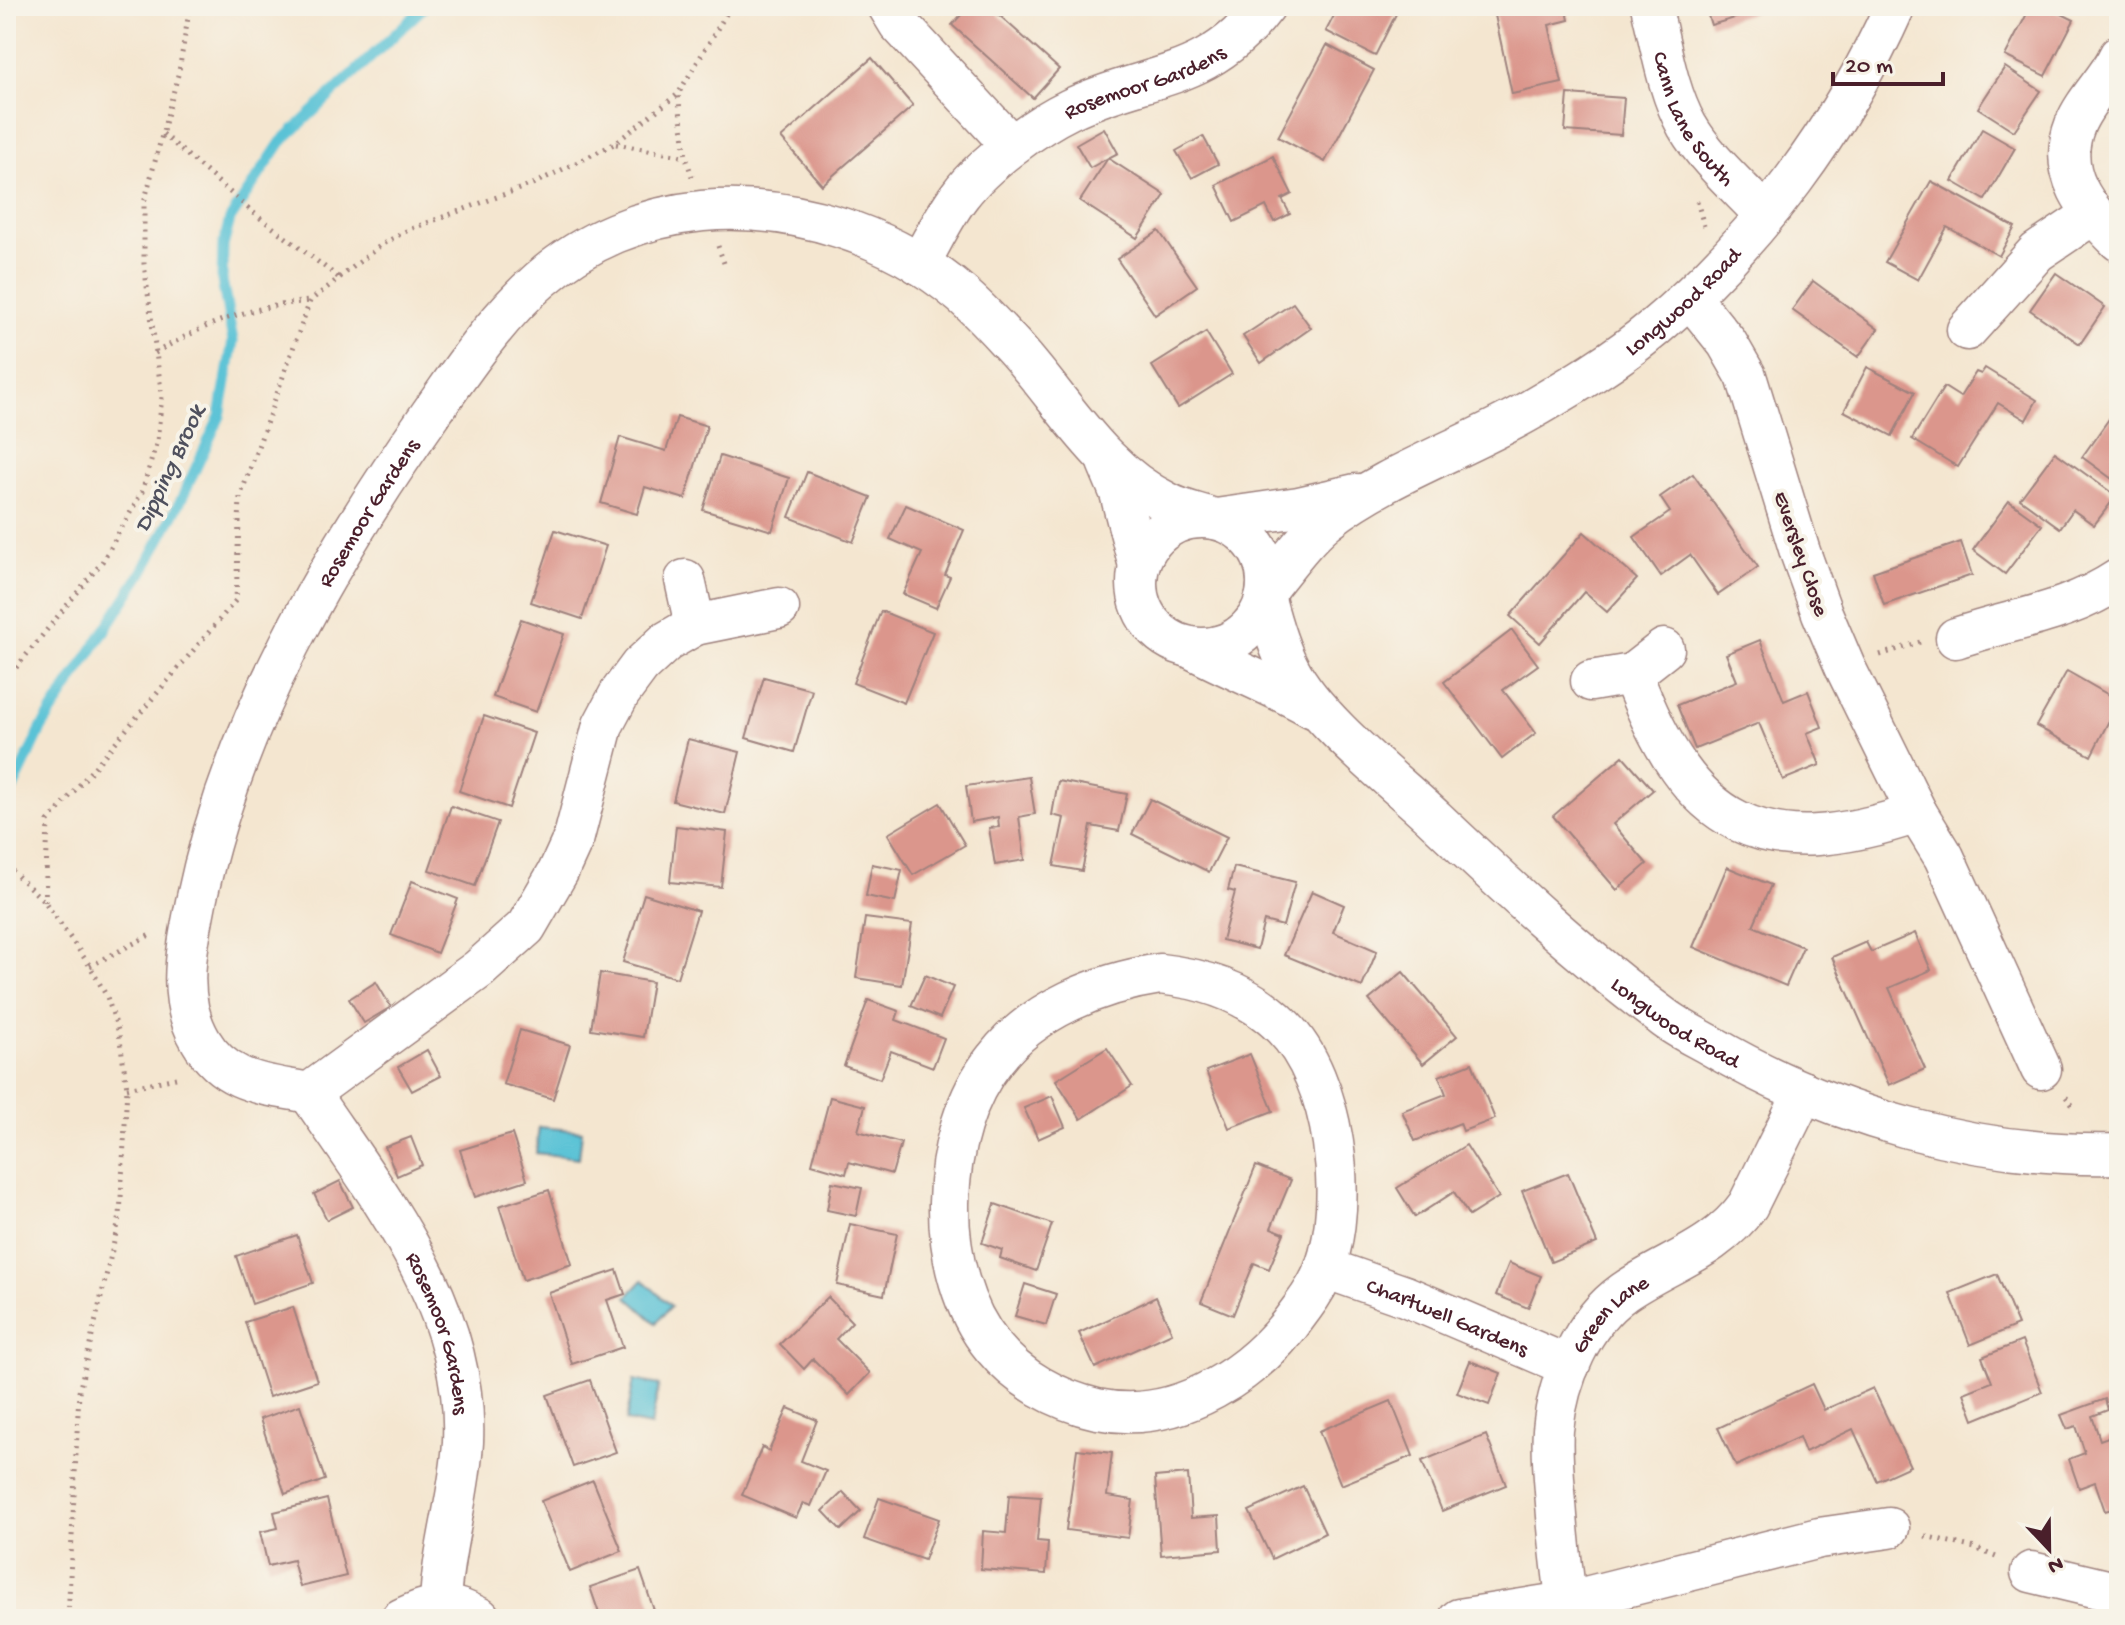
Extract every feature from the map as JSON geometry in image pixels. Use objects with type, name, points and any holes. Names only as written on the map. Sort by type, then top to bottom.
[{"type":"street","points":[[888,6],[899,24],[1011,145]]},
{"type":"street","name":"Rosemoor Gardens","points":[[919,264],[960,194],[1011,145],[1081,104],[1197,65],[1225,49],[1265,6]]},
{"type":"street","name":"Cann Lane South","points":[[1651,6],[1676,99],[1687,126],[1704,150],[1765,215]]},
{"type":"street","name":"Longwood Road","points":[[1895,6],[1824,136],[1765,215],[1729,258],[1690,297],[1610,361],[1551,398],[1448,454],[1371,490],[1327,521],[1302,544],[1266,594],[1289,669],[1323,714],[1537,915],[1665,1019],[1746,1066],[1870,1117],[1946,1137],[2027,1149],[2119,1154]]},
{"type":"street","points":[[1967,330],[2037,252],[2106,228],[2076,188],[2070,158],[2075,126],[2119,56]]},
{"type":"street","name":"Rosemoor Gardens","points":[[440,1604],[441,1576],[463,1441],[461,1399],[440,1312],[424,1271],[401,1229],[309,1093],[235,1077],[203,1045],[187,1007],[185,962],[205,858],[223,800],[246,738],[279,666],[357,525],[456,379],[511,309],[565,259],[593,242],[665,217],[704,211],[780,213],[867,236],[919,264],[961,294],[1013,346],[1105,458],[1140,487],[1170,505],[1213,518]]},
{"type":"street","name":"Eversley Close","points":[[1690,297],[1727,343],[1746,376],[1800,552],[1845,667],[1917,813],[1944,857],[2041,1069]]},
{"type":"street","name":"Rosemoor Gardens","points":[[1105,458],[1120,493],[1139,566]]},
{"type":"street","name":"Longwood Road","points":[[1213,518],[1299,507],[1371,490]]},
{"type":"street","points":[[1192,518],[1213,518],[1234,525],[1249,536],[1263,560],[1266,594],[1251,625],[1228,643],[1208,648],[1189,647],[1169,639],[1152,626],[1141,608],[1136,587],[1139,566],[1146,549],[1158,534],[1192,518]]},
{"type":"street","points":[[1956,638],[2001,623],[2047,614],[2094,596],[2119,579]]},
{"type":"street","points":[[685,580],[695,625]]},
{"type":"street","points":[[309,1093],[479,969],[526,927],[574,837],[603,725],[620,693],[640,666],[666,642],[695,625],[779,608]]},
{"type":"street","name":"Longwood Road","points":[[1189,647],[1230,669],[1277,688],[1323,714]]},
{"type":"street","points":[[1591,681],[1632,674],[1664,649]]},
{"type":"street","points":[[1632,674],[1648,716],[1687,779],[1713,807],[1746,825],[1782,835],[1821,836],[1879,826],[1917,813]]},
{"type":"street","points":[[1160,974],[1210,983],[1238,994],[1284,1027],[1299,1048],[1321,1095],[1334,1147],[1336,1174],[1336,1204],[1325,1268],[1306,1302],[1273,1344],[1251,1364],[1202,1395],[1151,1410],[1123,1412],[1097,1409],[1061,1398],[1030,1382],[992,1347],[978,1326],[957,1270],[951,1239],[951,1174],[965,1115],[977,1085],[995,1058],[1042,1016],[1105,986],[1160,974]]},
{"type":"street","name":"Green Lane","points":[[1568,1611],[1552,1459],[1557,1401],[1569,1366],[1588,1327],[1615,1299],[1648,1275],[1711,1244],[1737,1219],[1748,1205],[1804,1092]]},
{"type":"street","name":"Chartwell Gardens","points":[[1325,1268],[1405,1296],[1569,1366]]},
{"type":"street","points":[[1459,1619],[1568,1611],[1819,1538],[1889,1528]]},
{"type":"street","points":[[2031,1572],[2119,1593]]},
{"type":"street","points":[[401,1619],[440,1604],[460,1608],[480,1618]]},
{"type":"path","points":[[6,680],[102,562],[142,492],[157,441],[162,397],[144,264],[144,203],[179,71],[190,6]]},
{"type":"path","points":[[45,902],[48,822],[236,600],[240,497],[310,301],[381,245],[408,230],[535,183],[614,144],[678,94],[731,6]]},
{"type":"path","points":[[678,94],[686,157],[704,211]]},
{"type":"path","points":[[163,134],[255,214],[338,277]]},
{"type":"path","points":[[614,144],[686,157]]},
{"type":"path","points":[[155,353],[199,328],[247,310],[310,301]]},
{"type":"path","points":[[1845,667],[1927,639],[1956,638]]},
{"type":"path","points":[[6,865],[45,902],[90,966],[107,997],[119,1033],[127,1088],[120,1216],[79,1392],[68,1619]]},
{"type":"path","points":[[90,966],[159,931],[191,927]]},
{"type":"path","points":[[127,1088],[188,1075],[218,1063]]},
{"type":"path","points":[[2114,1194],[2119,1209]]},
{"type":"path","points":[[1889,1528],[1975,1548],[2031,1572]]},
{"type":"water","points":[[539,1127],[582,1131],[579,1158],[536,1153]]},
{"type":"water","points":[[643,1280],[671,1306],[656,1323],[627,1297]]},
{"type":"water","points":[[634,1380],[659,1385],[651,1426],[626,1421]]},
{"type":"building","points":[[969,6],[989,6],[1059,69],[1033,98],[952,25]]},
{"type":"building","points":[[1339,6],[1400,6],[1375,56],[1326,31]]},
{"type":"building","points":[[1493,6],[1566,6],[1569,20],[1549,25],[1562,83],[1512,94]]},
{"type":"building","points":[[1705,6],[1772,6],[1772,7],[1711,25]]},
{"type":"building","points":[[2031,6],[2046,6],[2074,20],[2045,76],[2005,56]]},
{"type":"building","points":[[1327,45],[1374,70],[1325,162],[1278,137]]},
{"type":"building","points":[[872,58],[913,106],[822,185],[781,138]]},
{"type":"building","points":[[2005,67],[2041,91],[2014,131],[1978,108]]},
{"type":"building","points":[[1568,94],[1624,98],[1621,135],[1565,131]]},
{"type":"building","points":[[1104,128],[1118,153],[1090,168],[1076,144]]},
{"type":"building","points":[[1982,129],[2015,148],[1985,200],[1952,181]]},
{"type":"building","points":[[1203,136],[1218,164],[1192,178],[1176,151]]},
{"type":"building","points":[[1273,156],[1292,194],[1282,199],[1290,214],[1274,222],[1266,206],[1234,222],[1216,185]]},
{"type":"building","points":[[1108,158],[1165,195],[1137,238],[1080,201]]},
{"type":"building","points":[[1931,181],[2015,227],[1999,256],[1947,227],[1918,280],[1885,262]]},
{"type":"building","points":[[1159,231],[1197,286],[1155,315],[1117,259]]},
{"type":"building","points":[[2056,273],[2105,307],[2080,344],[2030,310]]},
{"type":"building","points":[[1813,281],[1878,329],[1858,357],[1792,310]]},
{"type":"building","points":[[1293,303],[1311,328],[1261,363],[1243,336]]},
{"type":"building","points":[[1206,332],[1232,374],[1178,408],[1152,366]]},
{"type":"building","points":[[1867,367],[1915,392],[1892,436],[1844,411]]},
{"type":"building","points":[[1985,368],[2037,400],[2026,420],[1998,403],[1958,467],[1912,439],[1944,387],[1960,397],[1976,372],[1981,374]]},
{"type":"building","points":[[2116,409],[2119,411],[2119,484],[2082,457]]},
{"type":"building","points":[[677,417],[707,426],[685,499],[645,487],[637,514],[601,503],[620,437],[666,451]]},
{"type":"building","points":[[2055,452],[2116,496],[2094,525],[2073,510],[2060,528],[2020,499]]},
{"type":"building","points":[[720,456],[789,478],[772,531],[703,510]]},
{"type":"building","points":[[807,472],[871,497],[853,542],[789,517]]},
{"type":"building","points":[[1693,474],[1758,567],[1718,595],[1690,555],[1661,576],[1634,537],[1670,512],[1660,497]]},
{"type":"building","points":[[2009,501],[2042,525],[2005,574],[1973,550]]},
{"type":"building","points":[[906,505],[964,530],[945,575],[950,577],[936,608],[903,594],[922,553],[890,539]]},
{"type":"building","points":[[555,530],[606,546],[582,619],[531,602]]},
{"type":"building","points":[[1584,532],[1637,579],[1607,612],[1584,592],[1540,643],[1510,616]]},
{"type":"building","points":[[1961,542],[1972,575],[1884,605],[1873,572]]},
{"type":"building","points":[[881,611],[933,632],[904,703],[853,683]]},
{"type":"building","points":[[521,619],[564,634],[536,712],[493,697]]},
{"type":"building","points":[[1512,630],[1538,665],[1503,690],[1536,733],[1502,759],[1444,682]]},
{"type":"building","points":[[1760,640],[1784,701],[1808,691],[1822,727],[1807,733],[1820,765],[1783,780],[1759,723],[1695,749],[1677,705],[1737,681],[1726,654]]},
{"type":"building","points":[[2067,671],[2119,701],[2091,756],[2036,726]]},
{"type":"building","points":[[764,677],[812,690],[794,752],[746,738]]},
{"type":"building","points":[[484,716],[534,733],[509,808],[459,791]]},
{"type":"building","points":[[688,739],[740,752],[725,814],[673,801]]},
{"type":"building","points":[[1623,756],[1653,790],[1613,824],[1647,864],[1617,890],[1553,816]]},
{"type":"building","points":[[1029,777],[1035,814],[1019,817],[1025,860],[995,865],[989,828],[999,827],[998,817],[971,822],[966,786]]},
{"type":"building","points":[[1058,781],[1127,794],[1119,831],[1091,826],[1082,871],[1054,866],[1064,818],[1052,815]]},
{"type":"building","points":[[1150,799],[1227,837],[1209,872],[1132,834]]},
{"type":"building","points":[[940,803],[965,845],[913,875],[888,834]]},
{"type":"building","points":[[451,806],[498,822],[475,886],[429,870]]},
{"type":"building","points":[[676,826],[727,832],[721,887],[670,882]]},
{"type":"building","points":[[872,864],[902,870],[895,902],[866,896]]},
{"type":"building","points":[[1234,867],[1295,882],[1283,926],[1264,921],[1257,949],[1222,940],[1235,892],[1228,890]]},
{"type":"building","points":[[1727,867],[1771,885],[1753,926],[1803,947],[1786,986],[1693,947]]},
{"type":"building","points":[[412,881],[458,899],[437,953],[391,935]]},
{"type":"building","points":[[1312,891],[1344,905],[1333,932],[1377,951],[1362,987],[1284,955]]},
{"type":"building","points":[[644,894],[698,911],[677,978],[623,962]]},
{"type":"building","points":[[865,918],[912,924],[902,985],[856,978]]},
{"type":"building","points":[[1915,933],[1931,970],[1889,988],[1925,1069],[1889,1085],[1832,957],[1866,942],[1871,952]]},
{"type":"building","points":[[1403,972],[1457,1036],[1423,1064],[1369,1000]]},
{"type":"building","points":[[600,973],[652,982],[643,1037],[591,1029]]},
{"type":"building","points":[[925,975],[953,987],[940,1018],[911,1006]]},
{"type":"building","points":[[376,982],[391,1007],[364,1023],[349,999]]},
{"type":"building","points":[[868,1000],[899,1011],[896,1020],[944,1038],[933,1067],[891,1051],[880,1079],[844,1066]]},
{"type":"building","points":[[520,1030],[570,1045],[553,1099],[503,1084]]},
{"type":"building","points":[[1107,1048],[1132,1086],[1081,1119],[1056,1080]]},
{"type":"building","points":[[427,1050],[441,1076],[412,1091],[398,1067]]},
{"type":"building","points":[[1250,1054],[1273,1111],[1229,1128],[1206,1071]]},
{"type":"building","points":[[1472,1063],[1495,1119],[1463,1131],[1460,1123],[1415,1141],[1402,1111],[1446,1094],[1439,1076]]},
{"type":"building","points":[[1052,1096],[1065,1127],[1038,1139],[1024,1108]]},
{"type":"building","points":[[830,1097],[865,1106],[858,1131],[901,1143],[892,1174],[849,1162],[846,1174],[812,1164]]},
{"type":"building","points":[[512,1134],[527,1180],[475,1197],[460,1150]]},
{"type":"building","points":[[411,1137],[422,1165],[397,1176],[385,1147]]},
{"type":"building","points":[[1466,1145],[1499,1197],[1469,1216],[1454,1192],[1415,1217],[1397,1188]]},
{"type":"building","points":[[1256,1166],[1291,1180],[1271,1228],[1284,1233],[1269,1269],[1254,1263],[1233,1315],[1201,1302]]},
{"type":"building","points":[[1568,1173],[1597,1243],[1551,1262],[1522,1191]]},
{"type":"building","points":[[340,1181],[353,1207],[327,1220],[314,1194]]},
{"type":"building","points":[[832,1182],[862,1188],[856,1216],[827,1210]]},
{"type":"building","points":[[549,1190],[572,1264],[523,1280],[499,1206]]},
{"type":"building","points":[[995,1204],[1052,1224],[1036,1271],[1000,1258],[1002,1250],[982,1243]]},
{"type":"building","points":[[850,1224],[897,1234],[884,1295],[837,1285]]},
{"type":"building","points":[[297,1235],[313,1283],[252,1304],[236,1256]]},
{"type":"building","points":[[1509,1263],[1541,1276],[1528,1308],[1496,1295]]},
{"type":"building","points":[[617,1270],[625,1294],[607,1300],[623,1347],[572,1364],[549,1293]]},
{"type":"building","points":[[1997,1274],[2018,1325],[1970,1345],[1950,1293]]},
{"type":"building","points":[[1025,1284],[1056,1294],[1046,1325],[1015,1316]]},
{"type":"building","points":[[828,1297],[852,1322],[836,1339],[870,1373],[849,1395],[813,1359],[804,1369],[780,1344]]},
{"type":"building","points":[[1156,1297],[1172,1333],[1095,1368],[1079,1333]]},
{"type":"building","points":[[293,1307],[317,1381],[269,1397],[245,1322]]},
{"type":"building","points":[[2022,1341],[2042,1392],[1974,1420],[1964,1393],[1992,1382],[1982,1357]]},
{"type":"building","points":[[1470,1361],[1501,1373],[1489,1405],[1457,1393]]},
{"type":"building","points":[[590,1380],[616,1452],[573,1467],[547,1395]]},
{"type":"building","points":[[1812,1384],[1824,1410],[1873,1388],[1910,1466],[1877,1481],[1853,1429],[1805,1452],[1799,1437],[1736,1466],[1718,1428]]},
{"type":"building","points":[[2105,1399],[2108,1410],[2092,1416],[2100,1440],[2119,1433],[2119,1507],[2105,1511],[2095,1482],[2079,1488],[2069,1459],[2085,1453],[2076,1426],[2067,1429],[2061,1415]]},
{"type":"building","points":[[1391,1401],[1413,1456],[1341,1485],[1319,1431]]},
{"type":"building","points":[[300,1405],[325,1480],[285,1494],[260,1419]]},
{"type":"building","points":[[788,1408],[817,1420],[801,1461],[826,1471],[811,1506],[803,1503],[796,1518],[742,1495],[762,1447],[769,1451]]},
{"type":"building","points":[[1486,1435],[1506,1485],[1442,1511],[1422,1461]]},
{"type":"building","points":[[1077,1449],[1112,1453],[1107,1496],[1133,1500],[1128,1538],[1066,1530]]},
{"type":"building","points":[[1188,1474],[1191,1518],[1219,1516],[1221,1550],[1161,1555],[1155,1477]]},
{"type":"building","points":[[593,1480],[622,1551],[570,1572],[541,1501]]},
{"type":"building","points":[[1303,1486],[1325,1533],[1272,1559],[1249,1511]]},
{"type":"building","points":[[843,1492],[861,1511],[841,1530],[823,1511]]},
{"type":"building","points":[[1009,1495],[1041,1497],[1037,1541],[1048,1542],[1046,1574],[981,1569],[983,1531],[1006,1533]]},
{"type":"building","points":[[879,1498],[939,1519],[924,1560],[864,1539]]},
{"type":"building","points":[[327,1499],[346,1576],[300,1587],[293,1560],[268,1566],[260,1532],[278,1528],[274,1512]]},
{"type":"building","points":[[640,1570],[657,1619],[601,1619],[590,1587]]},
{"type":"building","points":[[1831,1615],[1876,1616],[1876,1619],[1831,1619]]},
{"type":"waterway","name":"Dipping Brook","points":[[6,795],[12,790],[42,727],[142,573],[181,500],[220,416],[233,341],[222,280],[223,246],[230,219],[281,142],[425,6]]}]
